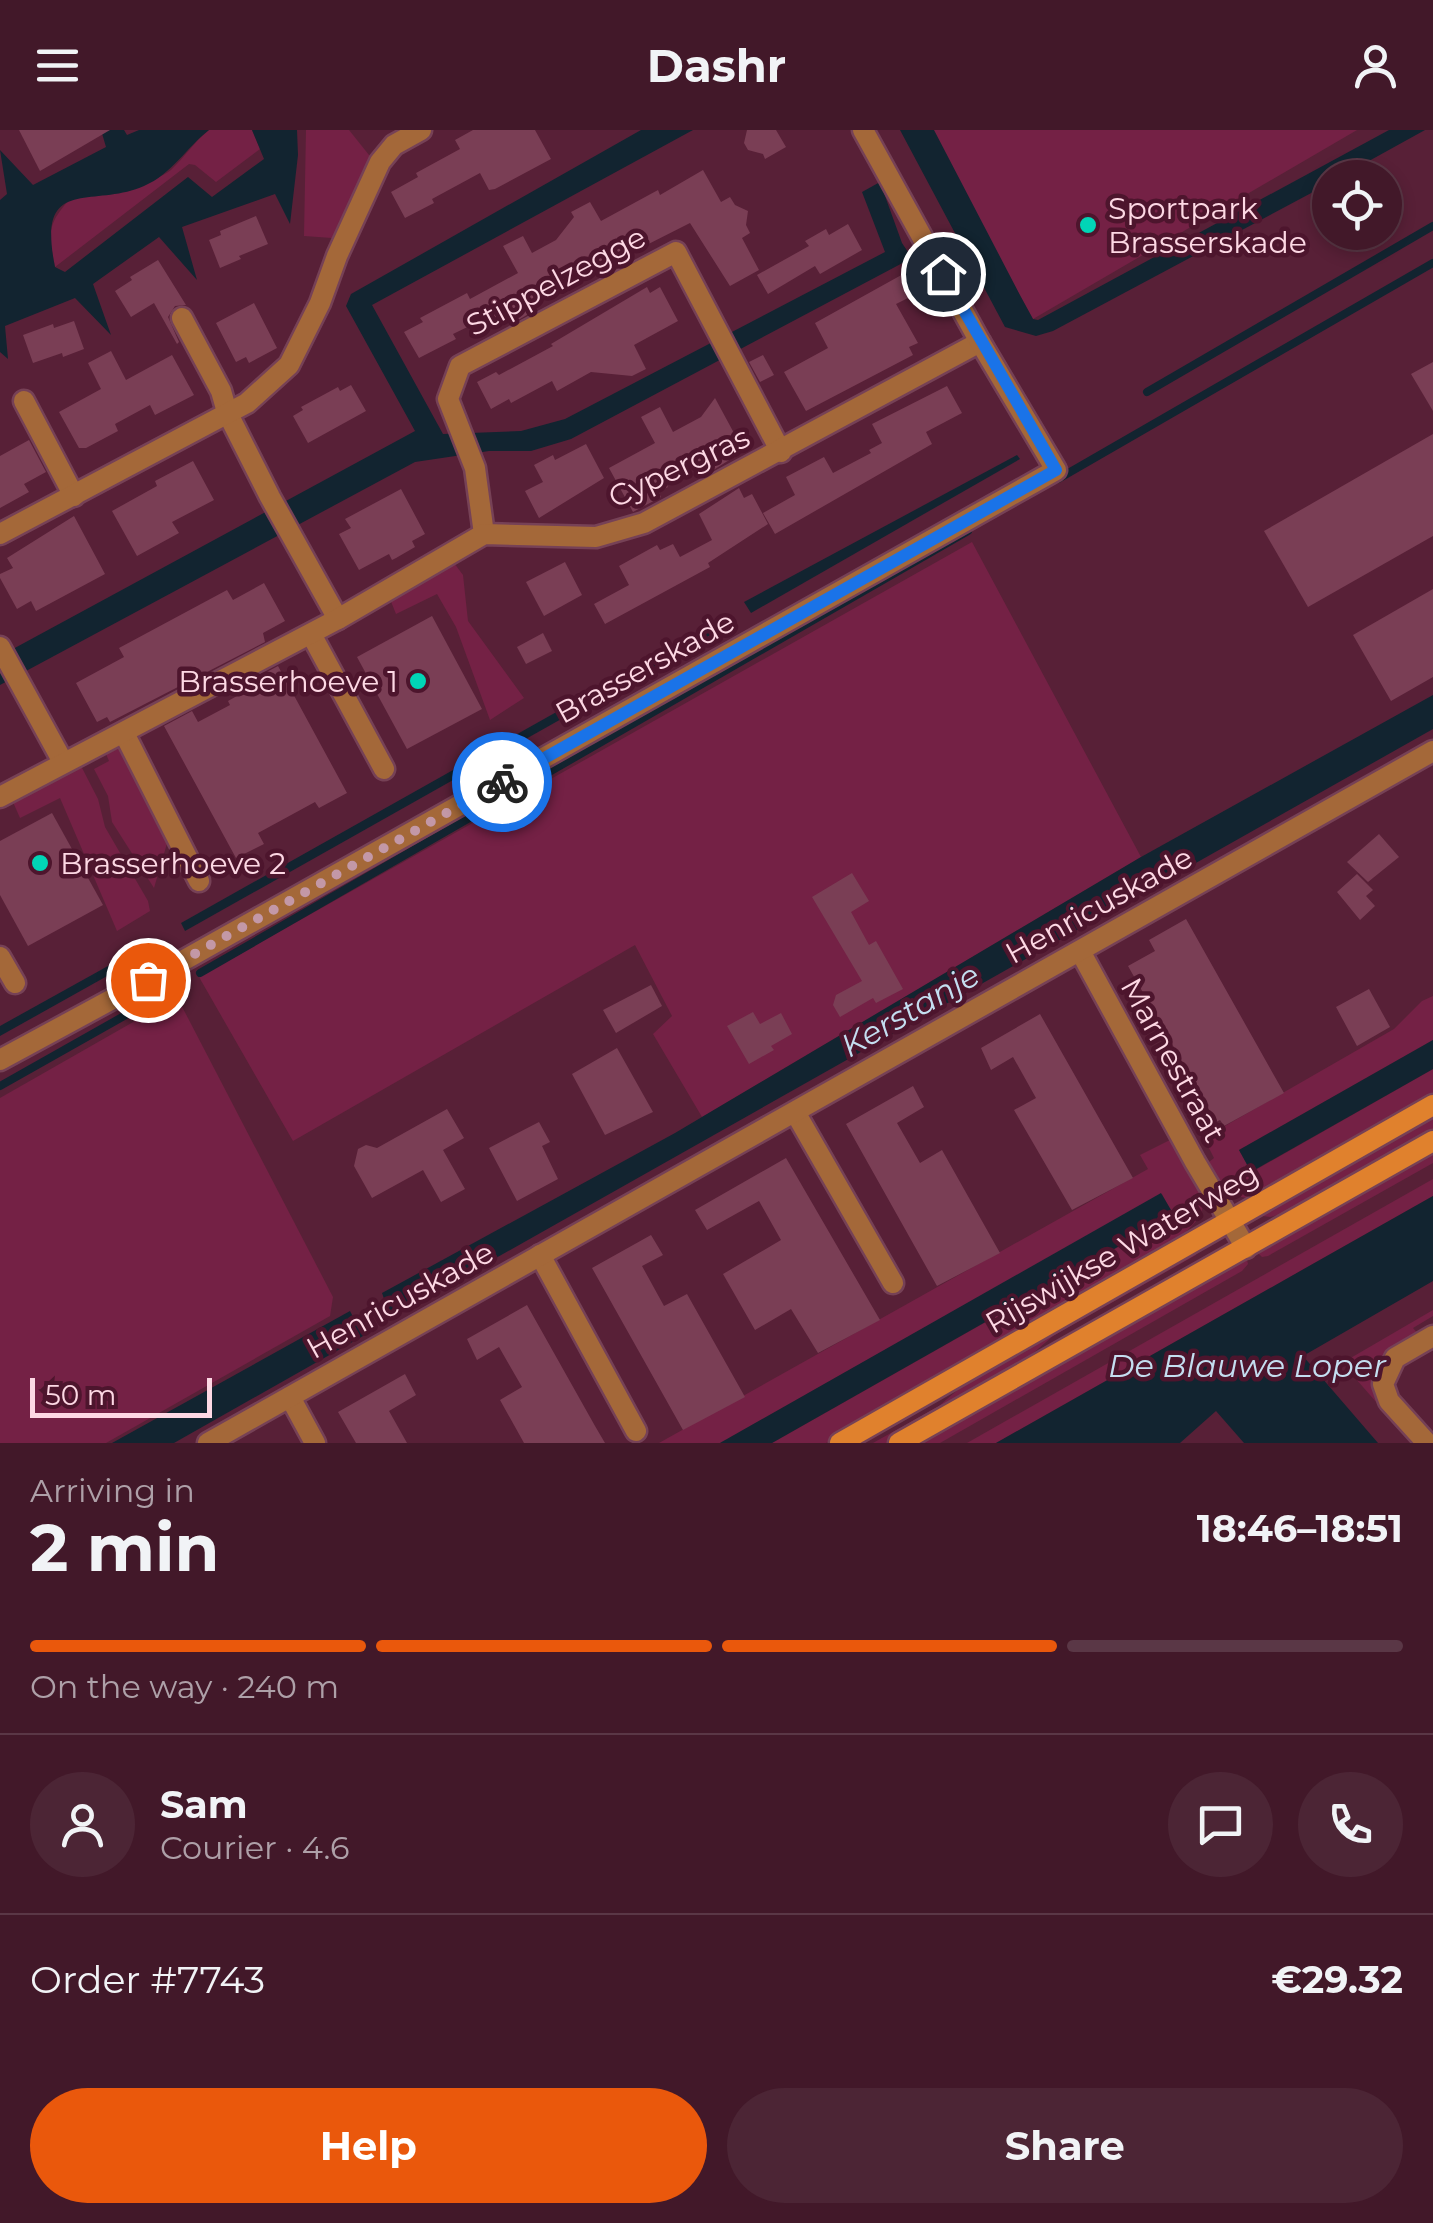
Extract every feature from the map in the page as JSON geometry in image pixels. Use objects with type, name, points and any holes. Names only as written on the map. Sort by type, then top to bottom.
[{"type":"main road","name":"Rijswijkse Waterweg","points":[[840,1443],[1433,1105]]},
{"type":"main road","name":"Rijswijkse Waterweg","points":[[900,1443],[1433,1141]]},
{"type":"street","points":[[0,534],[247,402],[277,379],[320,303],[380,162],[394,145],[421,130]]},
{"type":"street","points":[[863,130],[980,342]]},
{"type":"street","name":"Stippelzegge","points":[[484,534],[475,468],[448,399],[460,366],[676,252],[781,452]]},
{"type":"street","points":[[182,318],[270,497],[338,619]]},
{"type":"street","name":"Cypergras","points":[[484,534],[596,536],[644,524],[980,342]]},
{"type":"street","name":"Brasserskade","points":[[0,1060],[1056,470],[980,342]]},
{"type":"street","points":[[24,402],[74,496]]},
{"type":"street","points":[[0,796],[311,634],[484,534]]},
{"type":"street","points":[[311,634],[384,769]]},
{"type":"street","points":[[0,647],[63,762]]},
{"type":"street","points":[[124,733],[199,881]]},
{"type":"street","name":"Henricuskade","points":[[208,1443],[1433,751]]},
{"type":"street","name":"Marnestraat","points":[[1080,951],[1246,1248]]},
{"type":"street","points":[[0,956],[14,983]]},
{"type":"street","points":[[794,1112],[892,1283]]},
{"type":"street","name":"Henricuskade","points":[[540,1256],[636,1431]]},
{"type":"street","points":[[1428,1443],[1389,1401],[1383,1384],[1396,1358],[1433,1336]]},
{"type":"street","name":"Henricuskade","points":[[290,1397],[315,1443]]},
{"type":"shaded area","points":[[209,130],[252,130],[260,149],[216,182],[189,164],[55,267],[51,230],[71,198],[163,175]]},
{"type":"shaded area","points":[[306,130],[349,130],[373,160],[332,238],[304,236]]},
{"type":"shaded area","name":"Sportpark Brasserskade","points":[[928,130],[1357,130],[1033,319]]},
{"type":"shaded area","points":[[972,542],[1141,857],[702,1117],[653,1034],[672,1016],[635,945],[293,1141],[199,977]]},
{"type":"shaded area","points":[[454,563],[463,575],[468,621],[524,698],[490,720],[456,627],[437,594],[396,614],[390,599]]},
{"type":"shaded area","points":[[120,748],[168,840],[154,888],[112,822],[108,796],[94,769],[109,761],[106,754]]},
{"type":"shaded area","points":[[80,764],[98,799],[105,827],[148,901],[150,911],[117,931],[60,798],[20,818],[13,802]]},
{"type":"shaded area","points":[[1433,996],[1433,1040],[1239,1150],[1252,1172],[1433,1069],[1433,1099],[1254,1199],[1226,1188],[1209,1162],[1214,1158],[1204,1138],[1394,1029],[1422,1001]]},
{"type":"shaded area","points":[[177,997],[333,1297],[330,1316],[106,1443],[0,1443],[0,1098]]},
{"type":"shaded area","points":[[1433,1112],[1433,1134],[1286,1213],[1256,1215]]},
{"type":"shaded area","points":[[1172,1139],[1194,1175],[1203,1200],[1195,1222],[1163,1251],[826,1443],[772,1443],[1173,1216],[1162,1194],[720,1443],[659,1443],[1148,1169],[1140,1155]]},
{"type":"shaded area","points":[[1433,1147],[1433,1163],[1268,1256],[1262,1257],[1255,1250]]},
{"type":"shaded area","points":[[1433,1179],[1433,1196],[996,1443],[967,1443]]},
{"type":"shaded area","points":[[1197,1251],[1053,1336],[1008,1375],[888,1443],[873,1443],[939,1406],[984,1367]]},
{"type":"shaded area","points":[[1246,1256],[1248,1264],[1242,1271],[940,1443],[912,1443]]},
{"type":"shaded area","points":[[1433,1310],[1433,1316],[1413,1328],[1419,1335],[1384,1357],[1375,1382],[1421,1443],[1412,1443],[1342,1363]]},
{"type":"water","points":[[101,130],[124,130],[127,135],[139,130],[209,130],[154,181],[124,192],[73,200],[61,207],[54,218],[51,238],[55,267],[65,272],[188,177],[212,197],[264,159],[252,130],[297,130],[290,224],[275,194],[182,227],[197,280],[159,237],[93,284],[111,335],[75,298],[5,326],[8,359],[0,352],[0,200],[7,194],[0,150],[33,185],[106,147]]},
{"type":"water","points":[[641,130],[693,130],[372,305],[443,434],[521,431],[565,419],[885,252],[862,192],[880,182],[902,243],[912,258],[571,439],[531,451],[489,451],[415,462],[0,685],[0,656],[415,431],[346,306],[351,294]]},
{"type":"water","points":[[900,130],[934,130],[1033,319],[1038,320],[1312,172],[1312,193],[1053,331],[1036,336],[1005,327]]},
{"type":"water","points":[[1389,130],[1425,130],[1371,160],[1334,160]]},
{"type":"water","points":[[1017,455],[1020,459],[751,613],[744,602]]},
{"type":"water","points":[[727,616],[730,624],[185,931],[181,923]]},
{"type":"water","name":"Kerstanje","points":[[1433,695],[1433,729],[395,1315],[388,1310],[382,1293],[675,1133],[1141,857]]},
{"type":"water","points":[[153,941],[159,947],[0,1036],[0,1026]]},
{"type":"water","points":[[1433,1040],[1433,1069],[1251,1172],[1239,1150]]},
{"type":"water","points":[[1161,1193],[1174,1215],[772,1443],[720,1443]]},
{"type":"water","name":"De Blauwe Loper","points":[[1433,1196],[1433,1281],[1303,1356],[1378,1443],[1244,1443],[1216,1411],[1180,1443],[996,1443]]},
{"type":"water","points":[[350,1311],[363,1336],[174,1443],[112,1443]]},
{"type":"building","points":[[19,130],[110,130],[40,171]]},
{"type":"building","points":[[473,130],[535,130],[551,159],[495,189],[489,190],[480,173],[405,218],[391,192],[460,149],[455,140]]},
{"type":"building","points":[[747,130],[776,130],[786,147],[765,159],[763,154],[748,150],[744,143]]},
{"type":"building","points":[[703,170],[721,202],[730,197],[735,205],[748,211],[746,225],[750,233],[742,238],[759,270],[730,286],[690,223],[528,305],[532,312],[513,323],[511,319],[492,329],[486,318],[453,334],[456,339],[419,358],[404,332],[423,322],[420,318],[467,293],[470,299],[518,273],[503,246],[523,236],[532,253],[556,240],[574,217],[571,212],[590,202],[601,221],[658,190],[660,195]]},
{"type":"building","points":[[256,216],[268,244],[220,268],[209,240],[221,235],[220,231]]},
{"type":"building","points":[[848,224],[862,250],[820,274],[815,266],[768,294],[757,275],[809,246],[805,241],[826,229],[829,235]]},
{"type":"building","points":[[158,260],[186,305],[175,306],[168,317],[177,344],[154,303],[131,317],[115,291]]},
{"type":"building","points":[[905,273],[916,294],[896,304],[918,343],[909,347],[913,355],[806,411],[784,372],[828,348],[815,323]]},
{"type":"building","points":[[647,287],[650,293],[660,287],[678,321],[634,345],[646,369],[632,376],[591,372],[557,391],[552,381],[491,409],[477,382],[496,372],[499,375],[553,346]]},
{"type":"building","points":[[254,303],[277,348],[249,363],[246,357],[236,362],[216,323]]},
{"type":"building","points":[[74,321],[84,349],[33,363],[23,335]]},
{"type":"building","points":[[111,351],[126,380],[172,355],[194,395],[155,415],[150,405],[115,424],[118,431],[79,448],[59,412],[101,389],[88,363]]},
{"type":"building","points":[[763,355],[774,375],[760,382],[749,362]]},
{"type":"building","points":[[1433,362],[1433,411],[1411,374]]},
{"type":"building","points":[[351,385],[366,411],[308,443],[293,416],[303,410],[301,407],[338,387],[340,391]]},
{"type":"building","points":[[947,386],[962,413],[926,432],[932,444],[775,534],[763,513],[795,495],[786,477],[824,457],[833,473],[871,453],[869,450],[882,443],[872,424]]},
{"type":"building","points":[[715,398],[741,446],[731,451],[734,457],[707,474],[700,461],[664,479],[668,487],[659,492],[661,497],[633,512],[609,468],[655,443],[641,417],[660,407],[673,432],[701,417]]},
{"type":"building","points":[[1433,434],[1433,536],[1308,607],[1264,531]]},
{"type":"building","points":[[29,440],[46,472],[24,484],[29,492],[0,508],[0,456]]},
{"type":"building","points":[[586,444],[604,478],[539,518],[525,491],[543,482],[534,465],[553,455],[555,460]]},
{"type":"building","points":[[193,461],[214,500],[172,522],[179,533],[137,556],[112,511]]},
{"type":"building","points":[[739,488],[744,498],[752,494],[768,524],[708,563],[710,567],[605,624],[594,604],[629,585],[619,566],[657,545],[660,550],[673,544],[680,557],[712,540],[699,514]]},
{"type":"building","points":[[401,489],[425,534],[412,541],[415,547],[396,558],[392,560],[389,554],[359,570],[339,534],[351,528],[345,519]]},
{"type":"building","points":[[74,516],[105,574],[36,611],[31,601],[17,609],[0,578],[0,574],[13,568],[7,558]]},
{"type":"building","points":[[565,562],[582,595],[544,616],[526,582]]},
{"type":"building","points":[[264,583],[285,621],[263,633],[265,642],[110,722],[107,717],[97,722],[76,683],[124,657],[119,648],[227,590],[233,600]]},
{"type":"building","points":[[1433,589],[1433,677],[1391,701],[1353,635]]},
{"type":"building","name":"Brasserhoeve 1","points":[[432,616],[482,709],[407,749],[357,657]]},
{"type":"building","points":[[543,633],[552,651],[526,664],[517,647]]},
{"type":"building","points":[[278,666],[347,793],[319,808],[315,802],[258,833],[264,844],[236,858],[164,726],[192,711],[198,722],[230,705],[228,701],[253,687],[250,681]]},
{"type":"building","name":"Brasserhoeve 2","points":[[52,813],[103,905],[28,946],[0,895],[0,841]]},
{"type":"building","points":[[1379,834],[1399,857],[1368,882],[1347,862]]},
{"type":"building","points":[[852,873],[869,901],[851,912],[869,945],[876,941],[903,989],[876,1003],[873,998],[840,1017],[833,1005],[836,995],[862,981],[812,897]]},
{"type":"building","points":[[1357,874],[1373,890],[1366,896],[1375,906],[1360,920],[1337,892]]},
{"type":"building","points":[[1186,919],[1284,1093],[1224,1126],[1220,1120],[1216,1122],[1128,966],[1155,951],[1149,940]]},
{"type":"building","points":[[651,985],[662,1006],[616,1033],[603,1010]]},
{"type":"building","points":[[1369,989],[1390,1027],[1357,1046],[1336,1007]]},
{"type":"building","points":[[753,1012],[760,1024],[781,1013],[792,1034],[749,1064],[727,1026]]},
{"type":"building","points":[[1040,1014],[1133,1178],[1072,1210],[1014,1110],[1036,1098],[1013,1057],[991,1070],[981,1048]]},
{"type":"building","points":[[617,1048],[653,1112],[605,1135],[572,1074]]},
{"type":"building","points":[[913,1086],[924,1107],[897,1123],[920,1163],[942,1150],[1000,1253],[937,1286],[846,1124]]},
{"type":"building","points":[[447,1109],[464,1138],[443,1150],[465,1189],[441,1202],[423,1170],[372,1198],[354,1166],[358,1149],[366,1145],[377,1148]]},
{"type":"building","points":[[539,1122],[550,1142],[542,1146],[558,1179],[517,1201],[489,1148]]},
{"type":"building","points":[[786,1158],[880,1320],[818,1353],[791,1309],[755,1330],[723,1274],[781,1240],[759,1201],[707,1230],[695,1210]]},
{"type":"building","points":[[651,1235],[663,1255],[642,1266],[664,1306],[687,1294],[745,1397],[683,1430],[592,1268]]},
{"type":"building","points":[[527,1305],[605,1443],[524,1443],[500,1400],[522,1387],[499,1347],[477,1360],[467,1339]]},
{"type":"building","points":[[405,1374],[416,1395],[389,1411],[407,1443],[356,1443],[338,1412]]},
{"type":"waterway","points":[[1147,392],[1433,226]]},
{"type":"waterway","points":[[1058,479],[1433,263]]},
{"type":"waterway","points":[[200,973],[968,531]]},
{"type":"waterway","points":[[0,1086],[179,985]]},
{"type":"way so far","points":[[148,980],[502,782]]},
{"type":"place","name":"Sportpark Brasserskade","points":[[1088,225]]},
{"type":"place","name":"Brasserhoeve 1","points":[[418,681]]},
{"type":"place","name":"Brasserhoeve 2","points":[[40,863]]},
{"type":"route","points":[[502,782],[1056,470],[943,274]]}]
